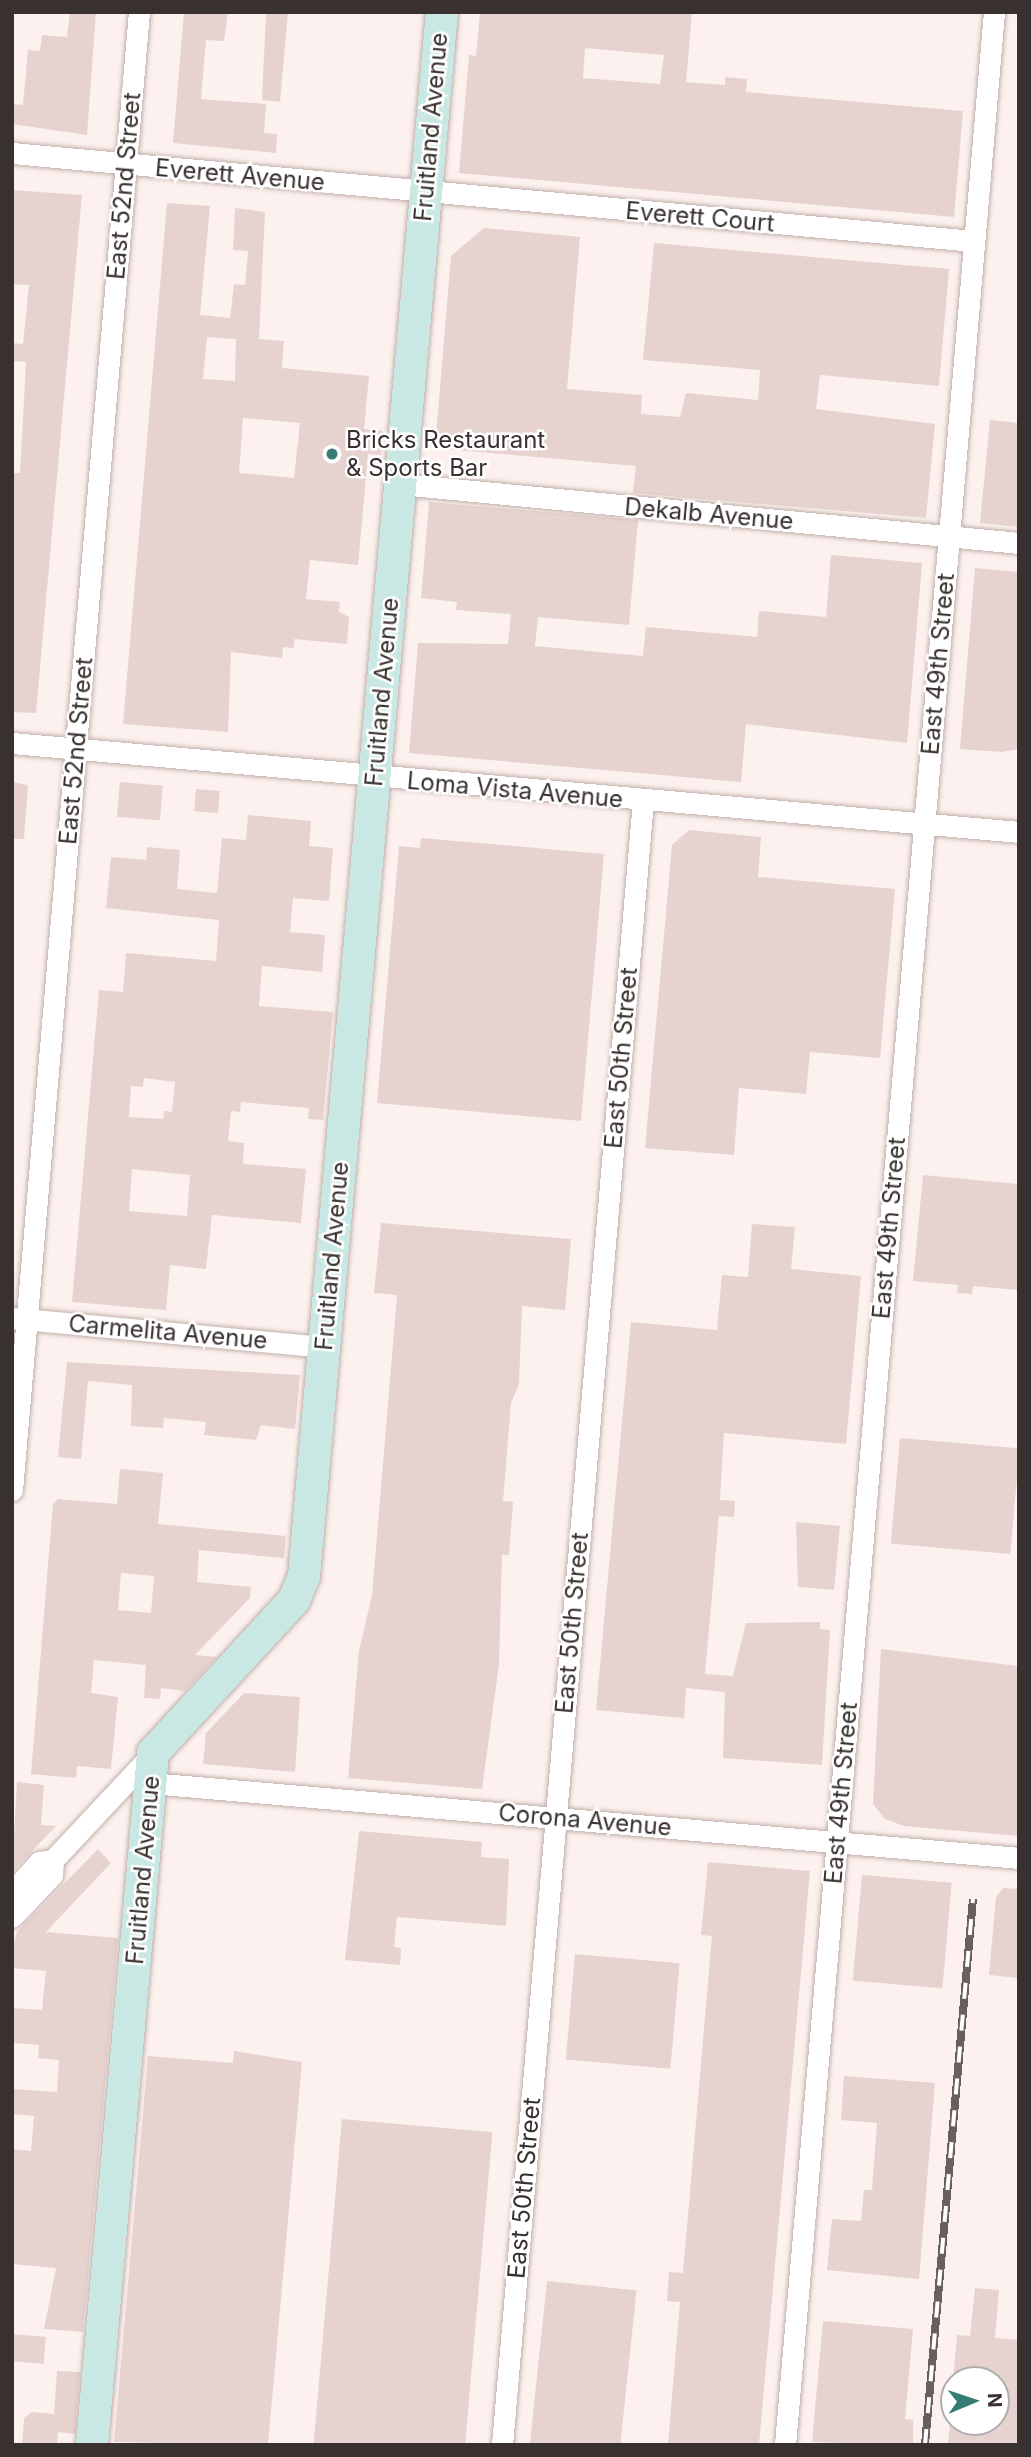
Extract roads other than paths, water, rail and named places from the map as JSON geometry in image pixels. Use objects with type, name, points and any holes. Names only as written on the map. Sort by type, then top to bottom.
[{"type":"street","name":"East 52nd Street","points":[[12,1490],[20,1319],[76,750],[139,12]]},
{"type":"street","name":"Fruitland Avenue","points":[[92,2445],[152,1768],[300,1588],[324,1347],[442,12]]},
{"type":"street","name":"East 49th Street","points":[[785,2445],[994,12]]},
{"type":"street","name":"Everett Avenue","points":[[12,153],[426,192]]},
{"type":"street","name":"Everett Court","points":[[426,192],[974,241]]},
{"type":"street","name":"Dekalb Avenue","points":[[400,484],[1019,543]]},
{"type":"street","name":"Loma Vista Avenue","points":[[12,743],[374,778],[1019,832]]},
{"type":"street","name":"East 50th Street","points":[[502,2445],[643,801]]},
{"type":"street","name":"Carmelita Avenue","points":[[20,1319],[324,1347]]},
{"type":"street","name":"Corona Avenue","points":[[152,1768],[556,1818],[1019,1858]]},
{"type":"street","points":[[12,1892],[39,1862],[53,1860],[152,1768]]},
{"type":"street","points":[[12,1917],[52,1875],[53,1860]]},
{"type":"railway","points":[[925,2445],[973,1899]]},
{"type":"place","name":"Bricks Restaurant & Sports Bar","points":[[332,454]]}]
